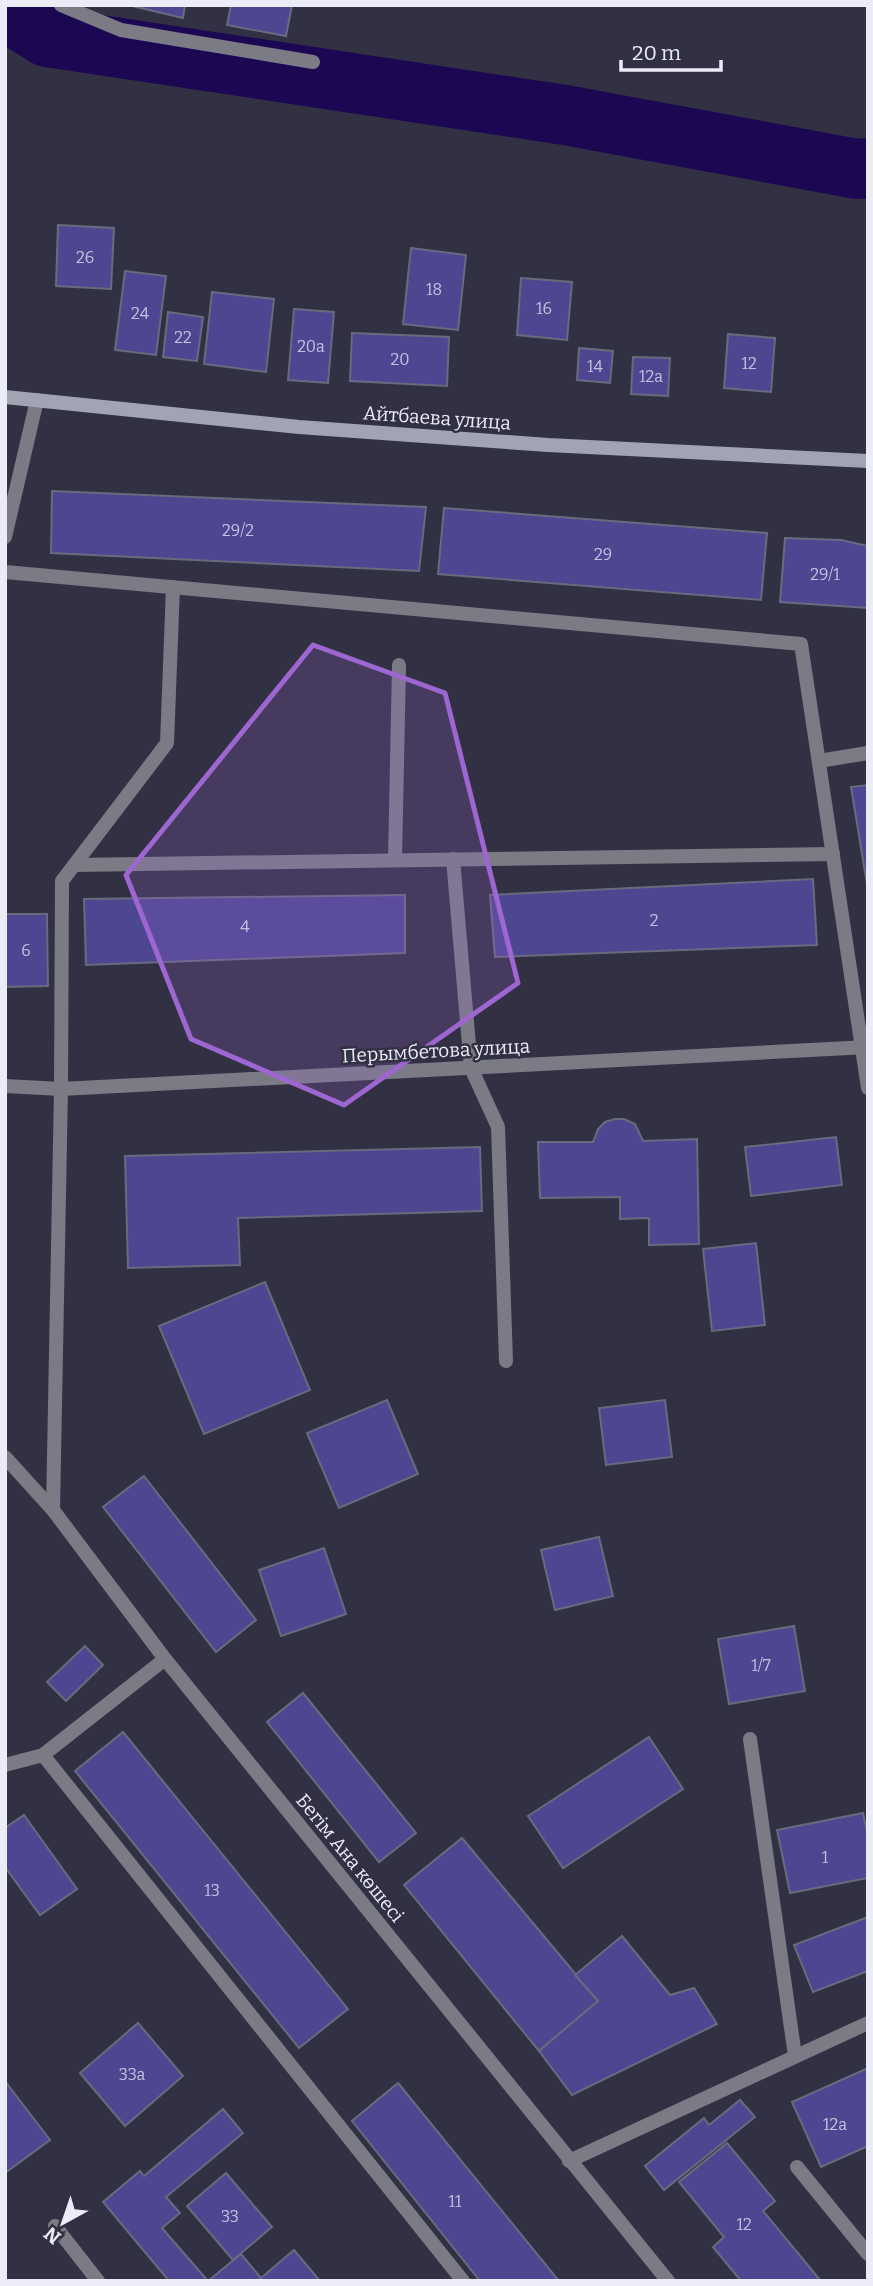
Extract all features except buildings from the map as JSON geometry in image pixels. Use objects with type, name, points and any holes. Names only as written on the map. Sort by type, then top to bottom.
[{"type":"street","points":[[61,5],[121,30],[313,62]]},
{"type":"street","name":"Айтбаева улица","points":[[5,397],[299,427],[548,445],[868,461]]},
{"type":"street","points":[[5,537],[37,400]]},
{"type":"street","points":[[5,572],[801,644],[865,1048],[868,1088]]},
{"type":"street","points":[[53,1510],[62,881],[167,743],[173,587]]},
{"type":"street","points":[[395,860],[399,665]]},
{"type":"street","points":[[819,761],[868,753]]},
{"type":"street","points":[[75,864],[833,854]]},
{"type":"street","points":[[453,859],[471,1068],[498,1127],[506,1361]]},
{"type":"street","name":"Перымбетова улица","points":[[5,1086],[61,1089],[865,1048]]},
{"type":"street","name":"Бегім Ана көшесі","points":[[5,1457],[53,1510],[165,1659],[668,2281]]},
{"type":"street","points":[[5,1765],[43,1755],[165,1659]]},
{"type":"street","points":[[750,1739],[795,2056]]},
{"type":"street","points":[[43,1755],[463,2281]]},
{"type":"street","points":[[569,2161],[868,2023]]},
{"type":"street","points":[[797,2167],[868,2254]]},
{"type":"street","points":[[55,2226],[98,2281]]},
{"type":"highlighted area","points":[[313,645],[445,693],[518,983],[344,1105],[191,1039],[126,875]]},
{"type":"waterway","points":[[5,11],[47,37],[565,115],[857,169],[868,168]]}]
